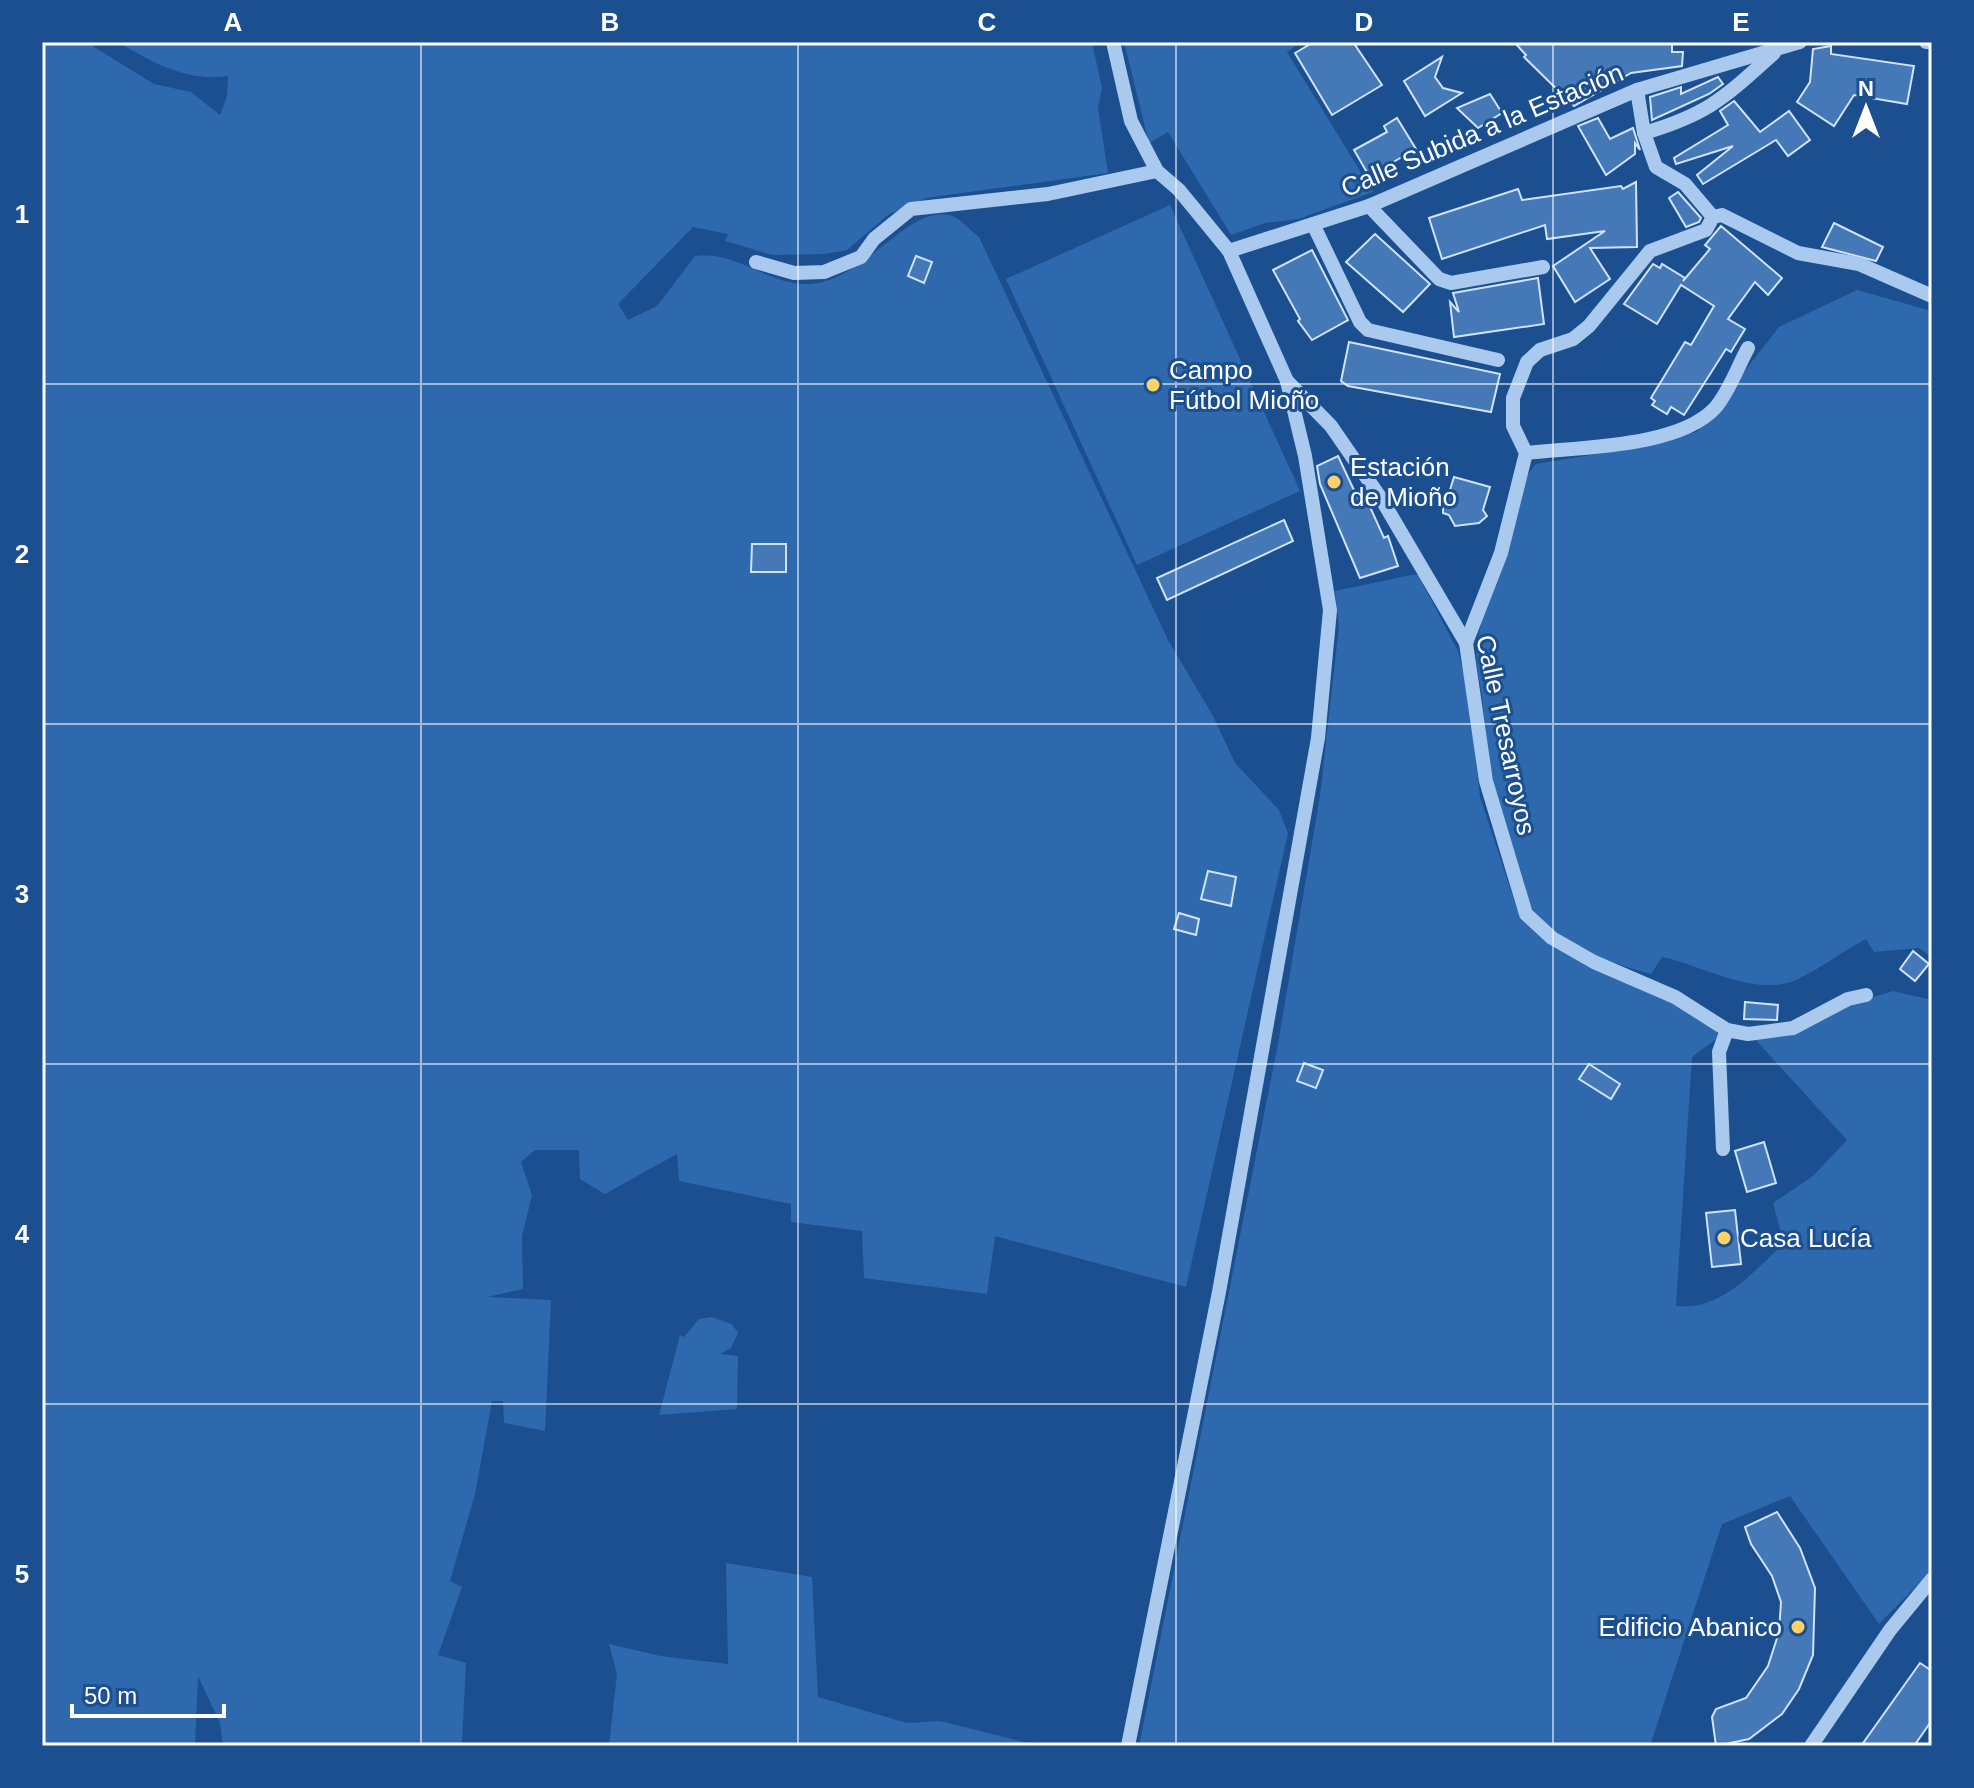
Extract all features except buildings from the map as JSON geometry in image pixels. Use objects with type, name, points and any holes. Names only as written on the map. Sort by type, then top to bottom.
[{"type":"street","points":[[1113,42],[1131,121],[1157,171],[1179,190],[1229,251],[1287,381],[1305,456],[1330,610],[1328,663],[1318,738],[1219,1292],[1128,1746]]},
{"type":"street","name":"Calle Subida a la Estación","points":[[1229,251],[1369,206],[1637,90],[1800,42]]},
{"type":"street","points":[[1926,42],[1932,42]]},
{"type":"street","points":[[1644,133],[1690,119],[1723,100],[1778,50]]},
{"type":"street","points":[[1637,90],[1644,133],[1656,167],[1685,184],[1713,217]]},
{"type":"street","points":[[756,262],[794,273],[824,272],[861,257],[874,239],[911,209],[1048,194],[1157,171]]},
{"type":"street","points":[[1369,206],[1439,279],[1451,283],[1543,267]]},
{"type":"street","points":[[1466,643],[1501,553],[1526,453],[1513,426],[1513,398],[1527,362],[1540,350],[1573,339],[1589,326],[1650,251],[1706,230],[1713,217],[1722,215],[1798,253],[1859,264],[1932,296]]},
{"type":"street","points":[[1313,224],[1360,322],[1368,330],[1498,360]]},
{"type":"street","points":[[1526,453],[1651,437],[1689,427],[1716,407],[1748,348]]},
{"type":"street","name":"Calle Tresarroyos","points":[[1287,381],[1331,426],[1374,488],[1466,643],[1486,781],[1526,914],[1552,938],[1594,962],[1675,997],[1727,1030]]},
{"type":"street","points":[[1723,1149],[1719,1052],[1727,1030],[1748,1034],[1793,1028],[1836,1004],[1866,995]]},
{"type":"street","points":[[1811,1746],[1873,1654],[1932,1579]]},
{"type":"shaded area","points":[[42,42],[86,42],[154,84],[191,92],[220,115],[227,96],[228,76],[198,76],[171,69],[118,42],[1092,42],[1102,88],[1098,108],[1108,173],[926,198],[889,214],[847,250],[825,254],[772,255],[725,241],[728,234],[693,227],[618,304],[628,320],[657,306],[695,256],[724,258],[779,279],[808,284],[847,272],[900,233],[933,215],[953,216],[979,237],[1169,642],[1212,714],[1235,763],[1279,810],[1288,833],[1186,1287],[995,1236],[987,1294],[864,1278],[862,1231],[791,1222],[791,1204],[679,1181],[677,1154],[605,1194],[580,1179],[579,1150],[535,1150],[521,1162],[532,1195],[522,1236],[523,1289],[487,1297],[551,1300],[545,1431],[504,1423],[503,1401],[492,1401],[475,1494],[450,1581],[462,1587],[438,1655],[466,1663],[462,1743],[468,1746],[223,1746],[220,1723],[198,1676],[195,1746],[42,1746]]},
{"type":"shaded area","points":[[1124,42],[1301,42],[1287,52],[1373,192],[1298,219],[1265,223],[1231,235],[1168,132],[1149,143]]},
{"type":"shaded area","name":"Campo Fútbol Mioño","points":[[1170,205],[1300,491],[1137,565],[1006,279]]},
{"type":"shaded area","points":[[1857,290],[1932,311],[1932,957],[1919,948],[1874,952],[1866,939],[1814,971],[1780,985],[1746,983],[1662,957],[1651,974],[1604,959],[1558,936],[1535,913],[1523,893],[1514,868],[1493,778],[1477,648],[1491,582],[1528,474],[1536,464],[1621,450],[1697,432],[1779,327]]},
{"type":"shaded area","points":[[1418,575],[1458,651],[1468,690],[1480,797],[1517,909],[1546,940],[1661,995],[1709,1024],[1720,1036],[1692,1057],[1676,1306],[1693,1306],[1722,1296],[1784,1244],[1773,1203],[1813,1176],[1847,1140],[1753,1037],[1787,1036],[1844,1006],[1893,991],[1932,1000],[1932,1570],[1879,1624],[1790,1496],[1722,1524],[1650,1746],[1139,1746],[1278,1044],[1320,796],[1339,626],[1335,591]]},
{"type":"shaded area","points":[[711,1317],[732,1324],[738,1333],[731,1348],[720,1354],[738,1356],[737,1409],[659,1415],[680,1335],[684,1337],[699,1319]]},
{"type":"shaded area","points":[[726,1563],[812,1577],[818,1697],[907,1723],[940,1721],[1040,1746],[609,1746],[617,1674],[609,1644],[660,1656],[728,1664]]},
{"type":"place","name":"Campo Fútbol Mioño","points":[[1153,385]]},
{"type":"place","name":"Estación de Mioño","points":[[1334,482]]},
{"type":"place","name":"Casa Lucía","points":[[1724,1238]]},
{"type":"place","name":"Edificio Abanico","points":[[1798,1627]]}]
